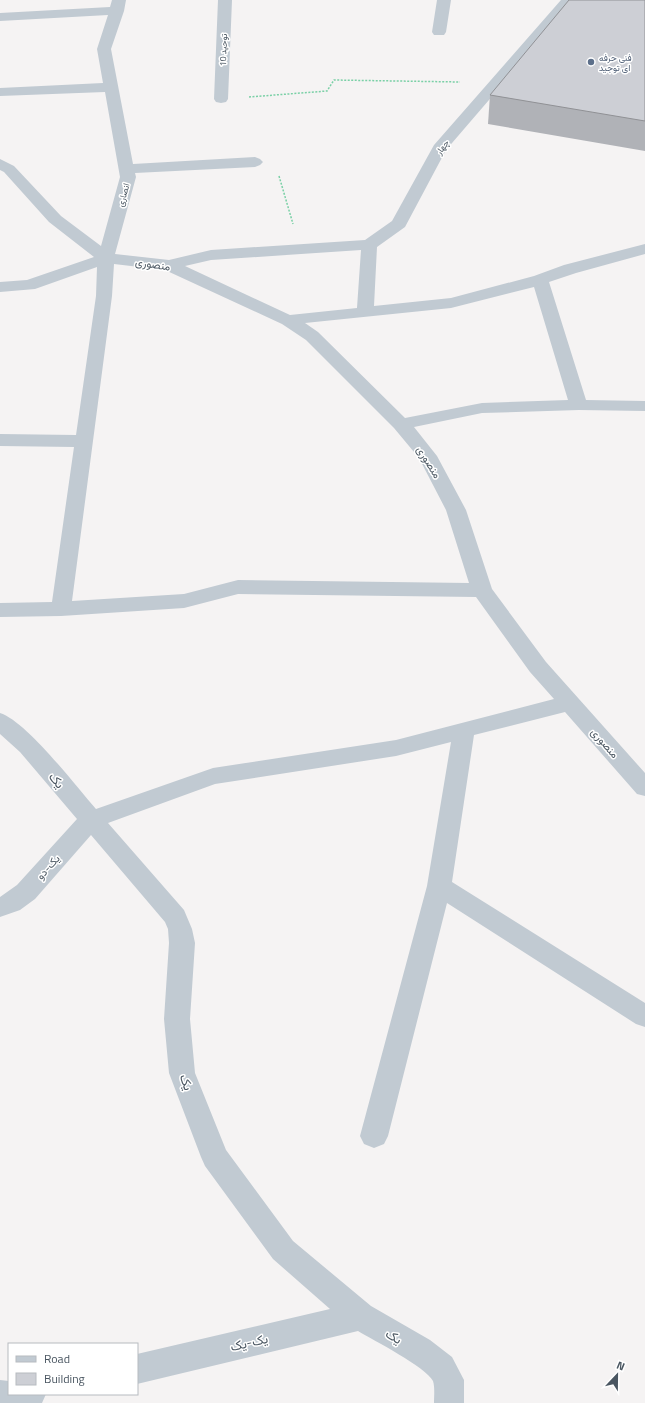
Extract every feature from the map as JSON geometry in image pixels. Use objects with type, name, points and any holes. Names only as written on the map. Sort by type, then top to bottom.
[{"type":"street","name":"توحید 10","points":[[221,99],[224,0]]},
{"type":"street","points":[[439,32],[444,0]]},
{"type":"street","name":"چهار","points":[[369,245],[398,224],[439,148],[568,0]]},
{"type":"street","points":[[0,17],[118,6]]},
{"type":"street","name":"انصاری","points":[[61,609],[104,296],[106,258],[128,177],[104,49],[118,6]]},
{"type":"street","points":[[0,92],[111,87]]},
{"type":"street","points":[[127,169],[255,162]]},
{"type":"street","points":[[0,164],[9,169],[55,219],[106,258]]},
{"type":"street","points":[[169,265],[211,255],[369,245],[365,313]]},
{"type":"street","points":[[288,320],[451,303],[540,280],[570,269],[645,249]]},
{"type":"street","points":[[0,287],[29,285],[106,258]]},
{"type":"street","name":"منصوری","points":[[106,258],[169,265],[288,320],[312,336],[401,424],[428,456],[456,510],[482,590],[538,667],[645,788]]},
{"type":"street","points":[[540,280],[578,405]]},
{"type":"street","points":[[401,424],[482,408],[578,405],[645,406]]},
{"type":"street","points":[[0,440],[84,441]]},
{"type":"street","points":[[0,610],[61,609],[184,601],[238,587],[482,590]]},
{"type":"street","points":[[90,820],[213,776],[396,748],[569,703]]},
{"type":"street","name":"یک","points":[[0,721],[28,746],[90,820],[175,917],[180,929],[182,943],[178,1019],[182,1073],[215,1157],[283,1250],[360,1316],[419,1350],[440,1367],[449,1380],[449,1403]]},
{"type":"street","points":[[374,1136],[439,886],[464,730]]},
{"type":"street","points":[[623,764],[645,762]]},
{"type":"street","name":"یک-دو","points":[[0,907],[11,903],[26,892],[90,820]]},
{"type":"street","points":[[439,886],[645,1016]]},
{"type":"street","name":"یک-یک","points":[[138,1369],[360,1316]]},
{"type":"path","points":[[221,99],[327,91],[334,80],[496,82]]},
{"type":"path","points":[[255,162],[278,172],[300,249]]},
{"type":"building","name":"فنی حرفه ای توجید","points":[[569,0],[645,0],[645,121],[490,95]]},
{"type":"place","name":"فنی حرفه ای توجید","points":[[591,62]]}]
